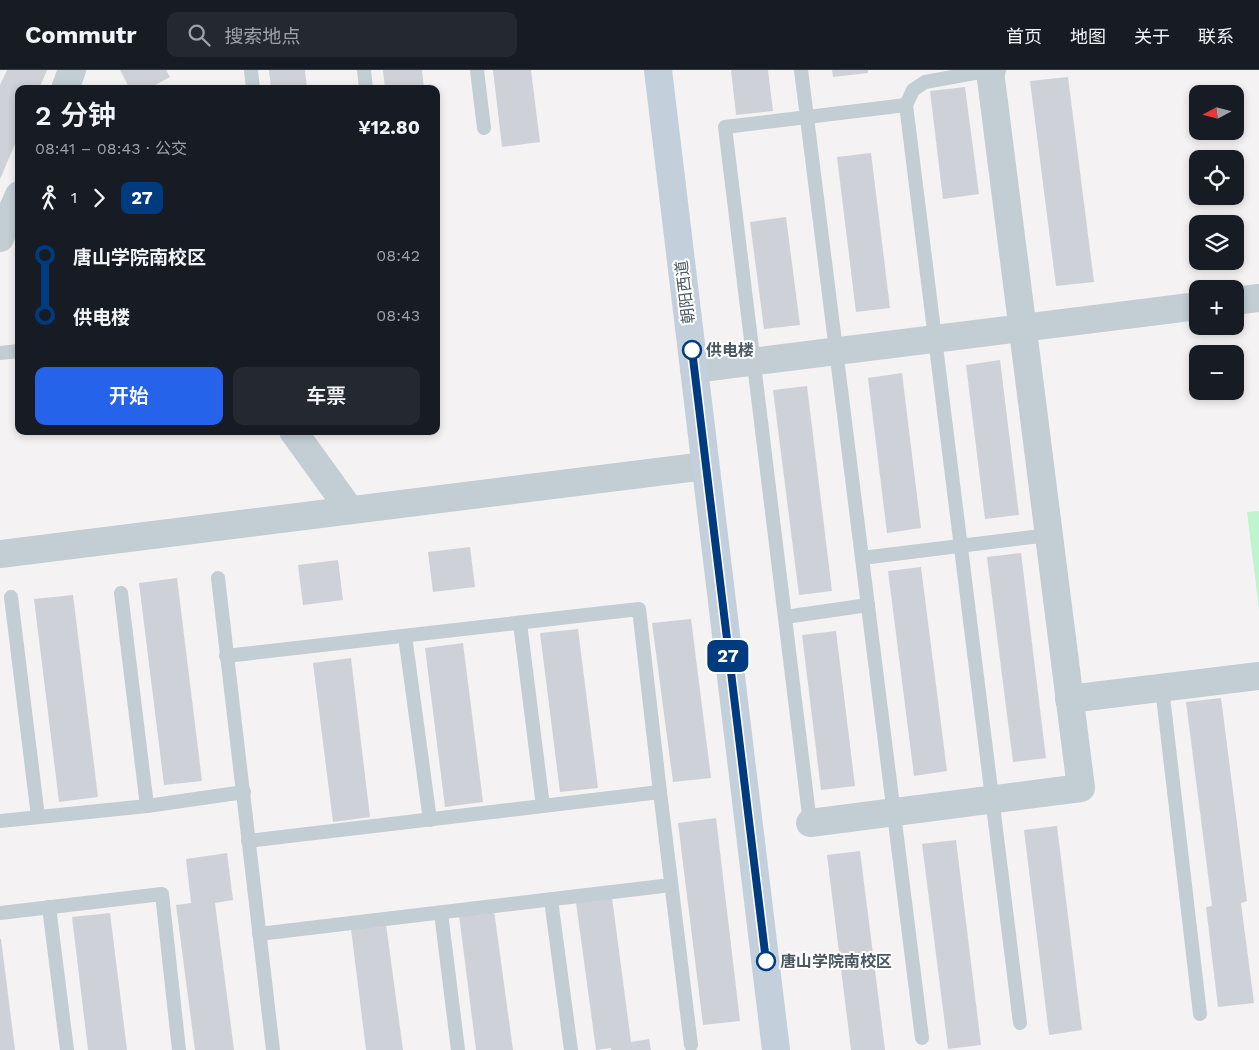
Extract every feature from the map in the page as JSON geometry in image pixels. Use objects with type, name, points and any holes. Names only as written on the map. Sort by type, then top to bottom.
[{"type":"main road","name":"朝阳西道","points":[[658,70],[776,1050]]},
{"type":"street","points":[[66,85],[72,70]]},
{"type":"street","points":[[810,823],[1081,788],[991,70]]},
{"type":"street","points":[[0,238],[15,204]]},
{"type":"street","points":[[1244,300],[1259,298]]},
{"type":"street","points":[[694,369],[1189,307]]},
{"type":"street","points":[[296,435],[350,510]]},
{"type":"street","points":[[0,554],[705,466]]},
{"type":"street","points":[[1069,699],[1259,676]]},
{"type":"lane","points":[[251,70],[253,85]]},
{"type":"lane","points":[[364,70],[366,85]]},
{"type":"lane","points":[[477,70],[484,128]]},
{"type":"lane","points":[[802,70],[922,1038]]},
{"type":"lane","points":[[991,70],[925,82],[913,90],[906,105],[1020,1023]]},
{"type":"lane","points":[[810,823],[725,127],[906,105]]},
{"type":"lane","points":[[0,353],[15,351]]},
{"type":"lane","points":[[862,558],[1049,535]]},
{"type":"lane","points":[[218,578],[273,1050]]},
{"type":"lane","points":[[120,593],[147,806]]},
{"type":"lane","points":[[12,598],[38,817]]},
{"type":"lane","points":[[785,617],[868,605]]},
{"type":"lane","points":[[226,656],[639,609],[691,1045]]},
{"type":"lane","points":[[520,623],[543,806]]},
{"type":"lane","points":[[405,636],[430,820]]},
{"type":"lane","points":[[1162,688],[1200,1014]]},
{"type":"lane","points":[[0,821],[147,806],[244,792]]},
{"type":"lane","points":[[248,841],[660,792]]},
{"type":"lane","points":[[259,934],[671,886]]},
{"type":"lane","points":[[0,912],[162,894],[179,1050]]},
{"type":"lane","points":[[551,900],[571,1050]]},
{"type":"lane","points":[[50,907],[67,1050]]},
{"type":"lane","points":[[441,913],[458,1050]]},
{"type":"green space","points":[[1259,511],[1259,609],[1247,512]]},
{"type":"building","points":[[7,70],[47,70],[41,85],[15,85],[15,144],[0,179],[0,85]]},
{"type":"building","points":[[120,70],[166,70],[170,77],[155,85],[128,85]]},
{"type":"building","points":[[269,70],[305,70],[307,85],[271,85]]},
{"type":"building","points":[[383,70],[422,70],[424,85],[385,85]]},
{"type":"building","points":[[493,70],[531,70],[540,142],[502,147]]},
{"type":"building","points":[[731,70],[768,70],[773,111],[736,115]]},
{"type":"building","points":[[832,70],[868,70],[868,73],[833,77]]},
{"type":"building","points":[[1068,77],[1094,282],[1056,286],[1030,81]]},
{"type":"building","points":[[965,87],[979,194],[943,199],[930,91]]},
{"type":"building","points":[[871,153],[890,308],[856,312],[837,157]]},
{"type":"building","points":[[786,217],[800,325],[764,329],[750,222]]},
{"type":"building","points":[[1000,360],[1019,515],[985,519],[966,365]]},
{"type":"building","points":[[902,373],[921,528],[887,533],[868,378]]},
{"type":"building","points":[[807,386],[832,591],[799,595],[773,390]]},
{"type":"building","points":[[470,547],[475,587],[433,592],[428,552]]},
{"type":"building","points":[[1021,553],[1046,758],[1013,762],[987,557]]},
{"type":"building","points":[[338,560],[343,600],[303,605],[298,565]]},
{"type":"building","points":[[921,567],[947,771],[914,776],[888,571]]},
{"type":"building","points":[[177,578],[202,781],[164,785],[139,583]]},
{"type":"building","points":[[73,595],[98,797],[59,802],[34,599]]},
{"type":"building","points":[[691,619],[711,778],[673,782],[652,623]]},
{"type":"building","points":[[578,629],[598,788],[560,792],[540,633]]},
{"type":"building","points":[[836,631],[855,786],[821,790],[802,635]]},
{"type":"building","points":[[463,643],[483,802],[445,807],[425,648]]},
{"type":"building","points":[[351,658],[370,817],[333,822],[313,663]]},
{"type":"building","points":[[1221,698],[1247,901],[1241,903],[1254,1003],[1218,1007],[1206,907],[1212,906],[1186,702]]},
{"type":"building","points":[[716,818],[740,1021],[703,1025],[678,823]]},
{"type":"building","points":[[1057,826],[1082,1030],[1049,1035],[1024,830]]},
{"type":"building","points":[[956,840],[981,1045],[948,1049],[922,844]]},
{"type":"building","points":[[860,851],[885,1050],[851,1050],[827,855]]},
{"type":"building","points":[[227,853],[233,900],[215,903],[234,1050],[195,1050],[176,905],[191,903],[186,859]]},
{"type":"building","points":[[611,890],[631,1042],[649,1039],[651,1050],[611,1050],[611,1048],[596,1050],[575,895]]},
{"type":"building","points":[[493,903],[513,1050],[476,1050],[458,907]]},
{"type":"building","points":[[110,913],[127,1050],[88,1050],[72,917]]},
{"type":"building","points":[[385,917],[403,1050],[366,1050],[350,921]]},
{"type":"building","points":[[1,939],[15,1050],[0,1050]]},
{"type":"bus line","name":"27","points":[[692,350],[766,961]]},
{"type":"place","name":"供电楼","points":[[692,350]]},
{"type":"place","name":"唐山学院南校区","points":[[766,961]]}]
